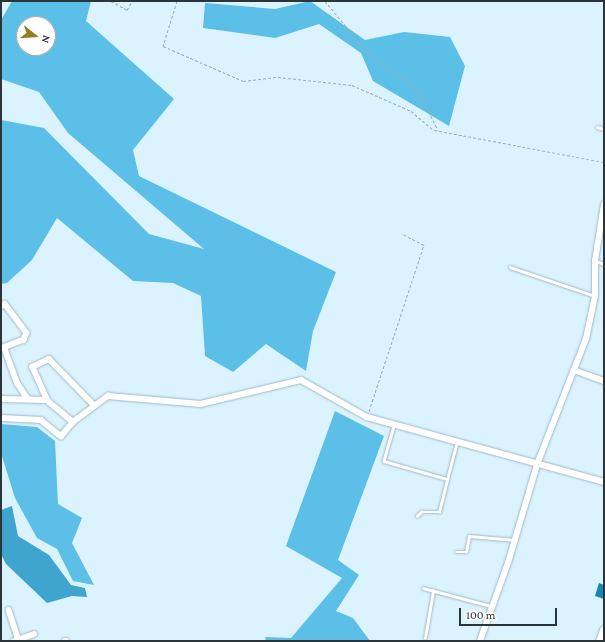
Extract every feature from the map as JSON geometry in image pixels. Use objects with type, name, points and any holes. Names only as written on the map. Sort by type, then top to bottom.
[{"type":"main road","points":[[600,641],[604,630]]},
{"type":"street","points":[[480,641],[515,540],[538,462],[586,339],[595,296],[595,261],[604,205]]},
{"type":"street","points":[[1,306],[5,304],[27,333],[24,340],[3,349],[18,384],[28,399]]},
{"type":"street","points":[[73,422],[47,400],[32,367],[49,359],[94,405]]},
{"type":"street","points":[[574,370],[604,381]]},
{"type":"street","points":[[1,418],[41,420],[61,436],[73,422],[108,396],[201,404],[301,380],[367,417],[394,426],[538,462],[604,482]]},
{"type":"street","points":[[1,392],[2,399],[47,400]]},
{"type":"street","points":[[9,610],[17,640],[34,634]]},
{"type":"lane","points":[[597,127],[604,129]]},
{"type":"lane","points":[[595,261],[604,264]]},
{"type":"lane","points":[[510,267],[595,296]]},
{"type":"lane","points":[[394,426],[384,461],[447,479]]},
{"type":"lane","points":[[417,516],[421,512],[439,512],[457,441]]},
{"type":"lane","points":[[456,552],[466,552],[469,536],[515,540]]},
{"type":"lane","points":[[423,588],[491,606]]},
{"type":"lane","points":[[425,638],[433,591]]},
{"type":"path","points":[[111,1],[128,10],[132,1]]},
{"type":"path","points":[[177,1],[162,40],[167,50],[244,81],[278,77],[352,85],[410,111],[438,130],[604,162]]},
{"type":"path","points":[[325,1],[369,54],[417,89],[438,130]]},
{"type":"path","points":[[367,417],[424,245],[402,234]]},
{"type":"shaded area","points":[[12,1],[91,1],[86,21],[174,99],[133,150],[139,176],[336,272],[313,331],[306,371],[266,344],[233,372],[205,356],[201,296],[173,283],[133,281],[57,218],[32,260],[7,283],[1,284],[1,120],[44,128],[149,234],[204,249],[68,133],[39,92],[1,79],[1,20]]},
{"type":"shaded area","points":[[310,1],[365,40],[404,32],[450,37],[465,66],[449,126],[373,81],[361,53],[319,24],[275,38],[203,28],[205,3],[275,9]]},
{"type":"shaded area","points":[[335,411],[384,436],[338,560],[359,575],[336,611],[353,618],[370,641],[266,641],[265,637],[291,638],[342,578],[286,546]]},
{"type":"shaded area","points":[[1,424],[37,427],[55,441],[58,504],[82,518],[72,543],[94,585],[73,581],[57,549],[37,538],[15,498],[1,453]]},
{"type":"shaded area","points":[[12,506],[18,536],[49,555],[71,585],[85,588],[87,597],[72,596],[47,603],[6,564],[1,554],[1,510]]},
{"type":"building","points":[[599,583],[604,585],[604,599],[595,596]]}]
